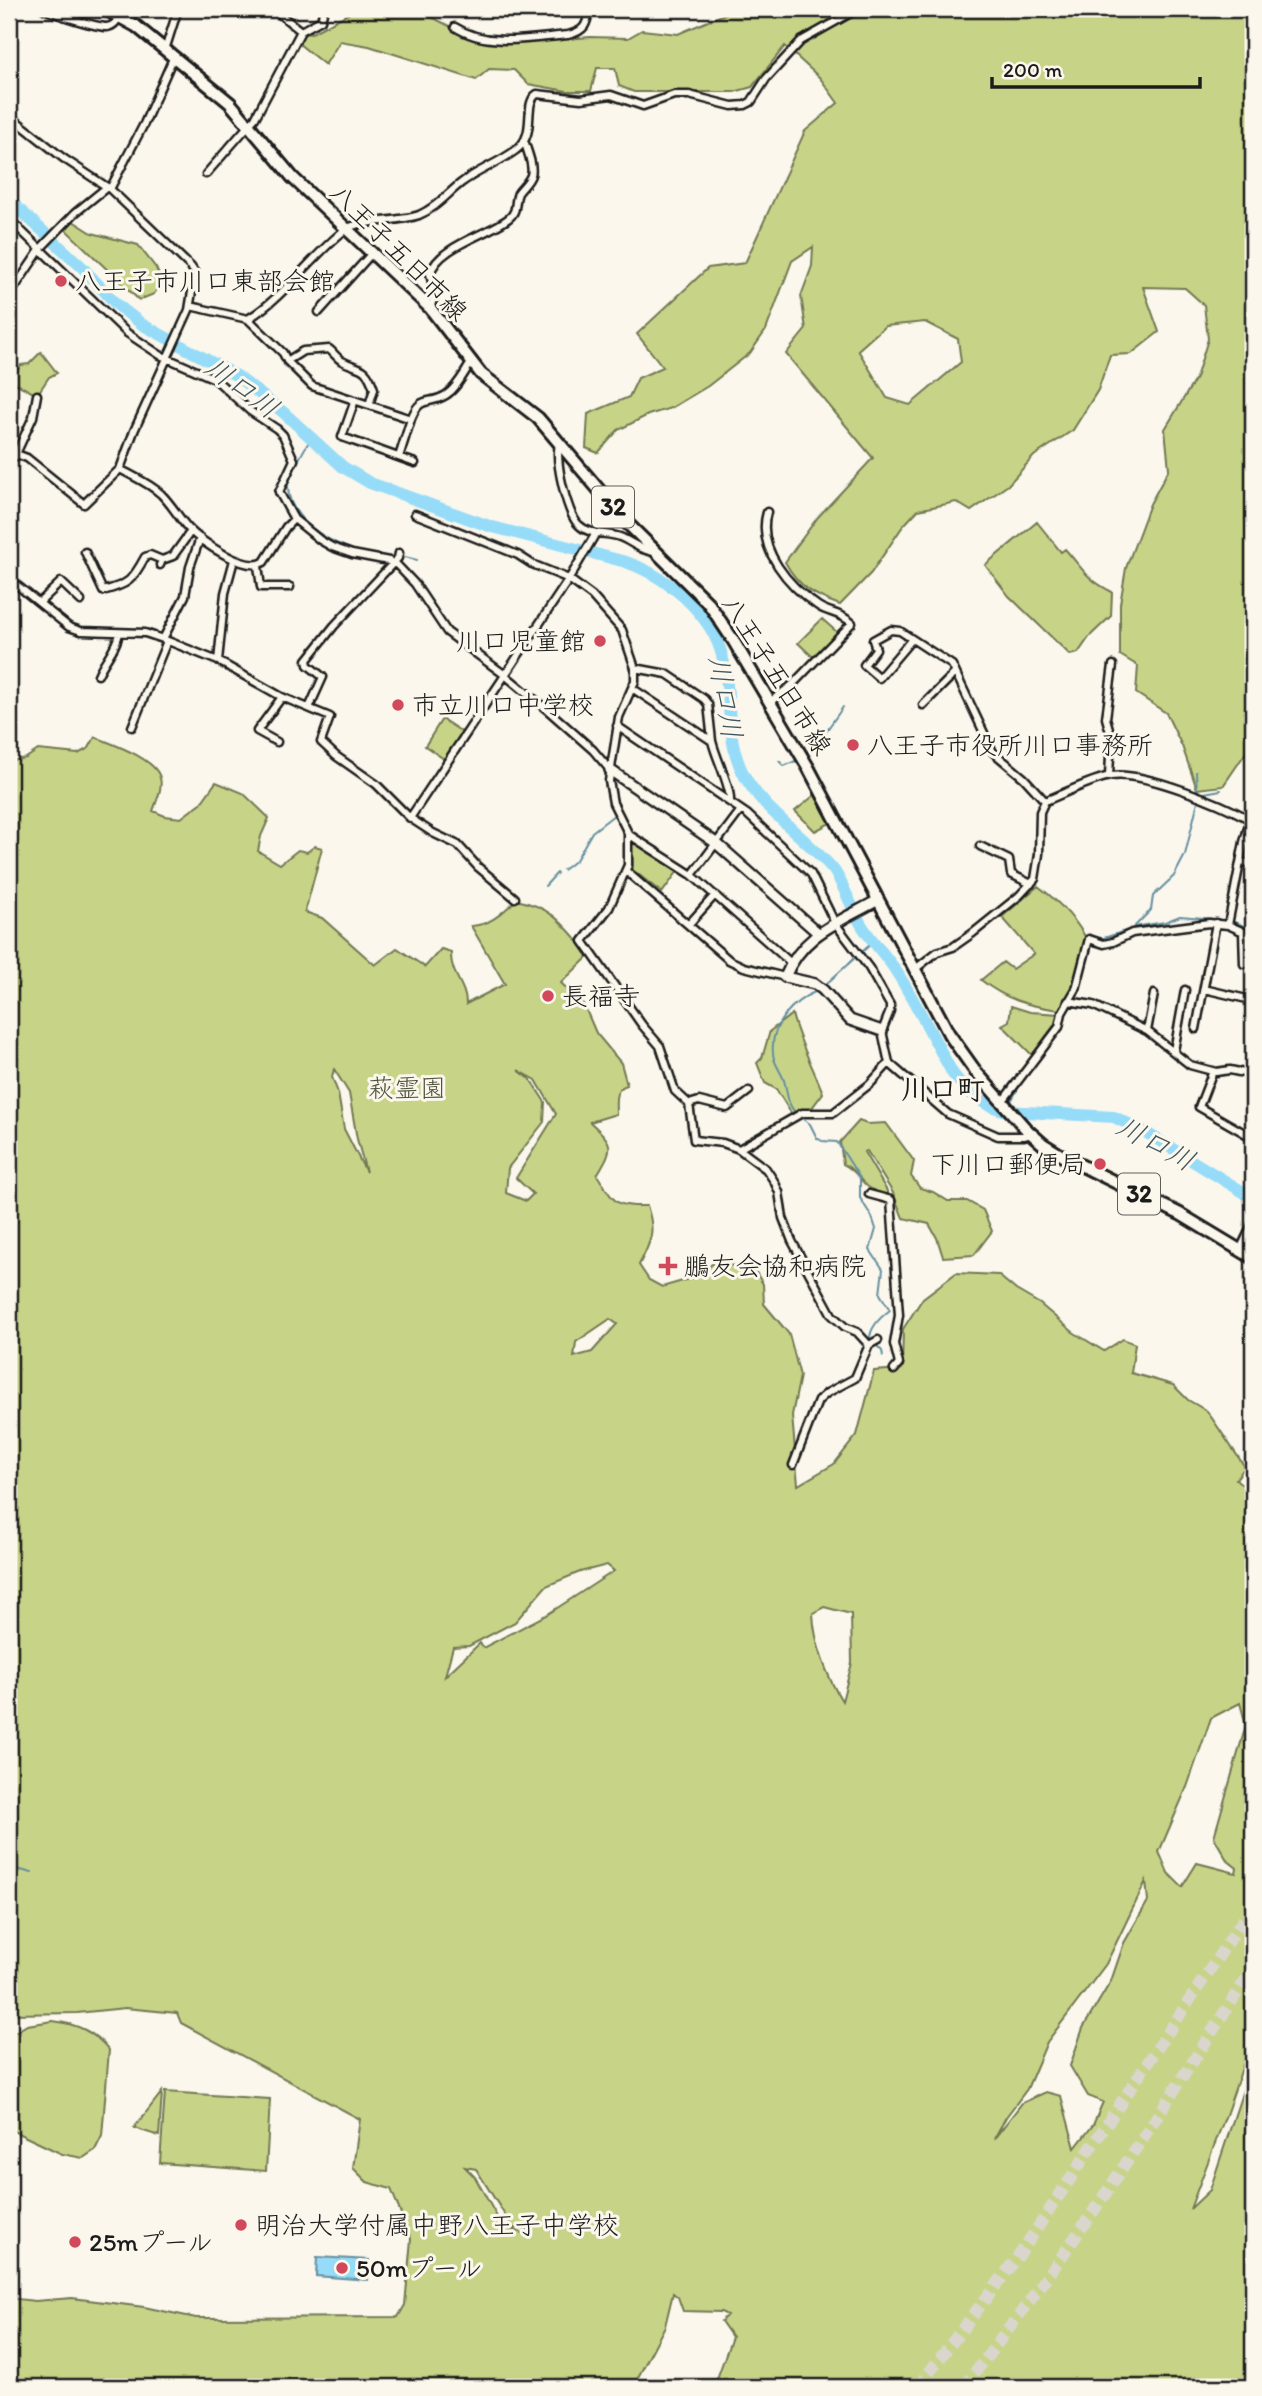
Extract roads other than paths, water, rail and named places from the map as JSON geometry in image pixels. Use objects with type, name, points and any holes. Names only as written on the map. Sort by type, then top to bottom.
[{"type":"main road","name":"八王子五日市線","points":[[105,9],[120,16],[170,53],[230,103],[293,178],[430,308],[471,363],[492,383],[532,412],[627,523],[690,584],[716,614],[808,767],[955,1045],[1028,1131],[1058,1154],[1180,1214],[1253,1258]]},
{"type":"street","points":[[44,9],[60,16],[107,27],[117,22],[120,16]]},
{"type":"street","points":[[9,296],[41,248],[60,228],[109,188],[144,124],[170,53],[178,9]]},
{"type":"street","points":[[273,9],[301,31]]},
{"type":"street","points":[[205,174],[255,118],[301,31],[321,20],[324,9]]},
{"type":"street","points":[[455,27],[466,35],[482,38],[568,35],[580,33],[587,25],[589,9]]},
{"type":"street","points":[[430,308],[435,296],[430,274],[438,260],[478,234],[509,219],[514,213],[518,194],[531,176],[525,143],[530,128],[531,101],[537,94],[581,99],[611,95],[643,106],[674,95],[689,95],[732,106],[745,105],[751,102],[789,52],[801,41],[858,9]]},
{"type":"street","points":[[9,115],[63,158],[109,188],[194,270],[190,306],[120,469],[85,504],[42,468],[23,456],[12,457]]},
{"type":"street","points":[[248,319],[270,304],[346,229],[357,225],[405,219],[429,210],[461,182],[500,161],[525,143]]},
{"type":"street","points":[[9,219],[136,340],[215,379],[250,411],[281,432],[293,460],[279,492],[294,519],[332,547],[352,554],[397,558]]},
{"type":"street","points":[[9,236],[19,228]]},
{"type":"street","points":[[319,312],[372,253]]},
{"type":"street","points":[[190,306],[248,319],[312,386],[411,419]]},
{"type":"street","points":[[287,361],[303,351],[329,349],[341,360],[355,364],[366,372],[374,389],[369,405]]},
{"type":"street","points":[[399,457],[416,405],[449,393],[471,363]]},
{"type":"street","points":[[12,457],[33,417],[37,395]]},
{"type":"street","points":[[355,400],[342,437],[415,463]]},
{"type":"street","points":[[560,442],[557,449],[560,474],[573,516],[579,526],[596,533],[618,536],[642,549],[657,552]]},
{"type":"street","points":[[120,469],[135,475],[160,493],[191,531],[234,560],[258,566],[264,562],[294,519]]},
{"type":"street","points":[[767,513],[764,523],[767,543],[790,583],[821,608],[841,614],[852,623],[790,687],[770,702]]},
{"type":"street","points":[[415,514],[518,555],[532,564],[569,579],[592,596],[619,626],[635,668],[635,681],[622,708],[610,770],[613,803],[628,834],[629,845],[626,871],[609,908],[583,941],[660,1046],[675,1091],[689,1104],[694,1140],[723,1143],[739,1149],[766,1169],[779,1192],[783,1218],[792,1241],[832,1315],[870,1345]]},
{"type":"street","points":[[85,552],[103,591],[127,584],[145,557],[150,555],[161,563],[173,556],[191,531]]},
{"type":"street","points":[[410,818],[569,579],[596,533]]},
{"type":"street","points":[[132,727],[185,596],[190,567],[200,538]]},
{"type":"street","points":[[397,558],[447,632],[505,675],[593,750],[610,770],[716,843],[817,932]]},
{"type":"street","points":[[309,708],[323,677],[308,665],[307,660],[334,626],[397,558]]},
{"type":"street","points":[[218,661],[225,593],[234,560]]},
{"type":"street","points":[[258,566],[261,587],[290,587]]},
{"type":"street","points":[[9,582],[13,582],[69,628],[81,631],[145,633],[218,661],[282,698],[330,716],[321,742],[376,784],[410,818],[458,845],[478,867],[515,898]]},
{"type":"street","points":[[39,603],[61,582],[80,601]]},
{"type":"street","points":[[912,639],[879,678],[864,665],[876,649],[873,640],[891,630],[900,631],[952,665],[993,752],[1024,778],[1045,801]]},
{"type":"street","points":[[98,675],[118,642],[119,633]]},
{"type":"street","points":[[1109,776],[1111,736],[1107,718],[1113,665]]},
{"type":"street","points":[[635,668],[667,674],[705,699],[709,709],[712,741],[730,791],[730,802]]},
{"type":"street","points":[[923,705],[955,673]]},
{"type":"street","points":[[632,688],[712,741]]},
{"type":"street","points":[[277,742],[257,731],[282,698]]},
{"type":"street","points":[[617,726],[741,810],[811,874],[890,1005],[882,1031],[889,1063],[948,1114],[998,1136],[1024,1136],[1028,1131]]},
{"type":"street","points":[[914,970],[937,952],[953,947],[973,933],[1019,896],[1035,879],[1039,854],[1040,812],[1045,801],[1109,776],[1125,775],[1153,781],[1224,805],[1251,820]]},
{"type":"street","points":[[692,875],[741,810]]},
{"type":"street","points":[[1228,925],[1253,810]]},
{"type":"street","points":[[628,834],[692,875],[791,963]]},
{"type":"street","points":[[980,846],[1009,860],[1011,874],[1031,884]]},
{"type":"street","points":[[1241,862],[1253,864]]},
{"type":"street","points":[[626,871],[716,950],[739,965],[821,988],[850,1020],[882,1031]]},
{"type":"street","points":[[689,924],[715,895]]},
{"type":"street","points":[[785,977],[791,963],[817,932],[878,900]]},
{"type":"street","points":[[1196,1029],[1216,923]]},
{"type":"street","points":[[1002,1102],[1059,1027],[1068,1001],[1076,989],[1089,939],[1104,944],[1132,933],[1188,924],[1216,923],[1253,936]]},
{"type":"street","points":[[1243,932],[1244,964]]},
{"type":"street","points":[[1204,989],[1251,1000]]},
{"type":"street","points":[[1174,1051],[1185,990]]},
{"type":"street","points":[[1147,1031],[1154,994]]},
{"type":"street","points":[[1068,1001],[1093,1006],[1147,1031],[1190,1065],[1213,1071],[1230,1070],[1253,1078]]},
{"type":"street","points":[[1182,1007],[1200,1010]]},
{"type":"street","points":[[739,1149],[800,1114],[833,1113],[870,1084],[889,1063]]},
{"type":"street","points":[[1213,1071],[1199,1107],[1253,1138]]},
{"type":"street","points":[[689,1104],[699,1101],[727,1108],[749,1091]]},
{"type":"street","points":[[869,1194],[891,1200],[899,1315],[894,1344],[899,1364],[894,1370]]},
{"type":"street","points":[[1240,1250],[1253,1223]]},
{"type":"street","points":[[793,1465],[818,1401],[855,1378],[870,1345],[878,1340]]},
{"type":"water","name":"50mプール","points":[[317,2257],[369,2260],[368,2280],[316,2276]]},
{"type":"waterway","name":"川口川","points":[[9,200],[83,268],[116,304],[143,325],[237,376],[283,412],[343,467],[370,483],[489,526],[626,562],[672,587],[693,605],[718,643],[727,681],[732,739],[744,775],[765,804],[835,872],[861,924],[896,971],[953,1074],[964,1087],[983,1102],[1006,1111],[1114,1117],[1145,1132],[1253,1198]]},
{"type":"waterway","points":[[311,439],[288,486],[291,502],[299,516],[328,539],[346,547],[381,557],[396,557]]},
{"type":"waterway","points":[[401,556],[417,560]]},
{"type":"waterway","points":[[807,753],[843,707]]},
{"type":"waterway","points":[[779,761],[784,766],[798,760]]},
{"type":"waterway","points":[[1196,772],[1197,791]]},
{"type":"waterway","points":[[1204,793],[1221,790]]},
{"type":"waterway","points":[[1249,811],[1253,790]]},
{"type":"waterway","points":[[1135,926],[1151,910],[1153,896],[1174,876],[1185,855],[1198,801]]},
{"type":"waterway","points":[[563,870],[576,860],[592,832],[614,815]]},
{"type":"waterway","points":[[1239,853],[1246,822]]},
{"type":"waterway","points":[[545,886],[557,873]]},
{"type":"waterway","points":[[1097,938],[1180,916],[1226,920]]},
{"type":"waterway","points":[[1232,921],[1253,930]]},
{"type":"waterway","points":[[861,953],[874,941]]},
{"type":"waterway","points":[[825,985],[857,956]]},
{"type":"waterway","points":[[1079,989],[1087,957]]},
{"type":"waterway","points":[[796,1113],[789,1103],[784,1080],[775,1061],[773,1042],[775,1032],[785,1015],[792,1007],[817,991]]},
{"type":"waterway","points":[[1062,1025],[1067,1010]]},
{"type":"waterway","points":[[1011,1101],[1024,1078]]},
{"type":"waterway","points":[[800,1117],[810,1124],[817,1138],[837,1142],[860,1178],[860,1198],[876,1229],[870,1250],[883,1269],[880,1294],[890,1310],[877,1322],[870,1339],[882,1351],[883,1356]]},
{"type":"waterway","points":[[9,1867],[32,1873]]},
{"type":"tunnel","points":[[918,2387],[1020,2254],[1253,1905]]},
{"type":"tunnel","points":[[963,2387],[1078,2234],[1253,1968]]},
{"type":"place","name":"八王子市川口東部会館","points":[[61,281]]},
{"type":"place","name":"川口児童館","points":[[600,641]]},
{"type":"place","name":"市立川口中学校","points":[[398,705]]},
{"type":"place","name":"八王子市役所川口事務所","points":[[853,745]]},
{"type":"place","name":"長福寺","points":[[548,996]]},
{"type":"place","name":"下川口郵便局","points":[[1100,1164]]},
{"type":"place","name":"鵬友会協和病院","points":[[668,1266]]},
{"type":"place","name":"明治大学付属中野八王子中学校","points":[[241,2225]]},
{"type":"place","name":"25mプール","points":[[75,2242]]},
{"type":"place","name":"50mプール","points":[[342,2268]]},
{"type":"district","name":"川口町","points":[[943,1089]]},
{"type":"park label","name":"萩霊園","points":[[407,1088]]}]
